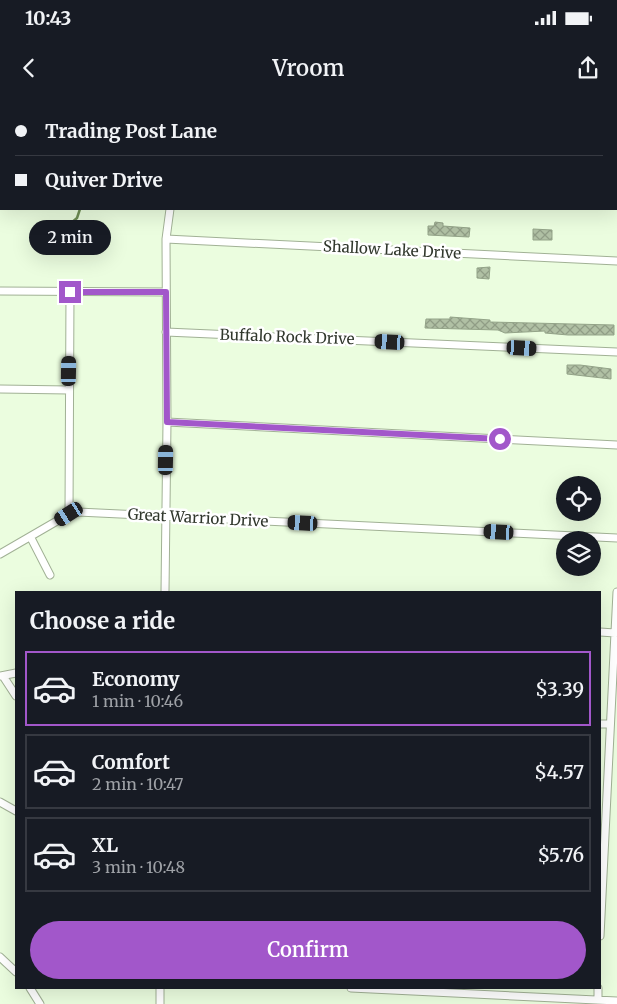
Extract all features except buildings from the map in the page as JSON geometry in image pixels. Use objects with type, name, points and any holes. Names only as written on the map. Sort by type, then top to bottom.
[{"type":"street","points":[[0,100],[58,100]]},
{"type":"street","points":[[165,591],[167,422],[166,239],[170,210]]},
{"type":"street","name":"Shallow Lake Drive","points":[[166,239],[617,261]]},
{"type":"street","points":[[0,291],[166,292]]},
{"type":"street","points":[[69,514],[70,292]]},
{"type":"street","name":"Buffalo Rock Drive","points":[[166,332],[617,352]]},
{"type":"street","points":[[0,390],[69,390]]},
{"type":"street","points":[[167,422],[617,445]]},
{"type":"street","name":"Great Warrior Drive","points":[[0,554],[31,538],[69,514],[78,512],[617,538]]},
{"type":"street","points":[[31,538],[50,575]]},
{"type":"street","points":[[601,878],[617,592]]},
{"type":"street","points":[[601,632],[615,633]]},
{"type":"street","points":[[15,673],[2,676],[15,695]]},
{"type":"street","points":[[601,724],[610,724]]},
{"type":"street","points":[[0,802],[15,810]]},
{"type":"street","points":[[0,957],[15,971]]},
{"type":"street","points":[[31,989],[40,1004]]},
{"type":"street","points":[[160,989],[160,1004]]},
{"type":"street","points":[[372,989],[617,1000]]},
{"type":"street","points":[[598,989],[598,1000]]},
{"type":"waterway","points":[[57,235],[77,218],[80,210]]},
{"type":"route","points":[[70,292],[166,292],[167,422],[500,439]]}]
